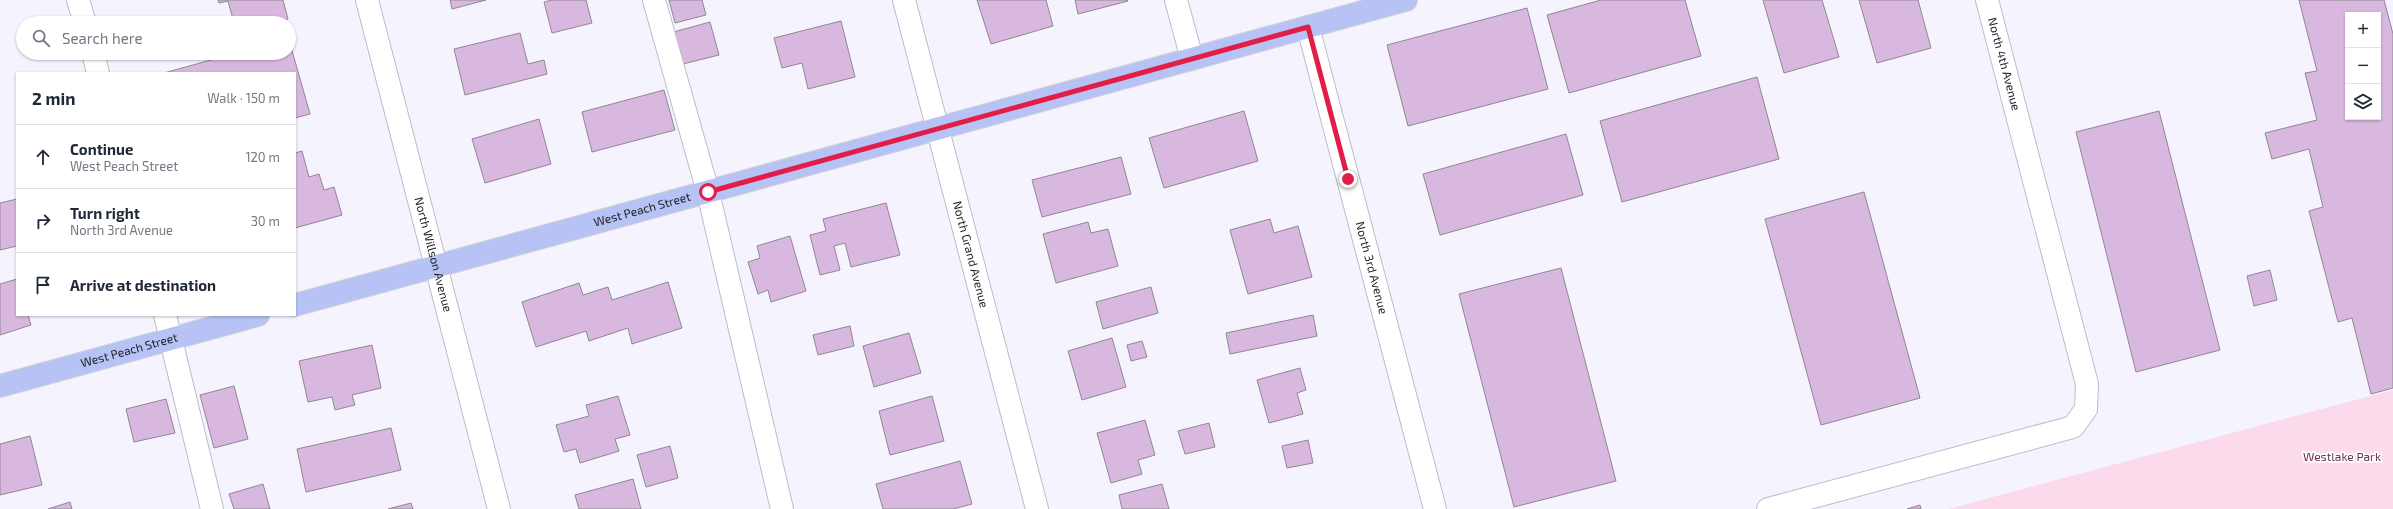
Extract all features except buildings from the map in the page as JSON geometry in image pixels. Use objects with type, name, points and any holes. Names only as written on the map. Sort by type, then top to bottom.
[{"type":"main road","name":"West Peach Street","points":[[296,305],[1406,0]]},
{"type":"main road","name":"West Peach Street","points":[[0,386],[254,316]]},
{"type":"street","points":[[78,0],[82,16]]},
{"type":"street","name":"North Willson Avenue","points":[[367,0],[499,509]]},
{"type":"street","points":[[654,0],[708,192],[782,509]]},
{"type":"street","name":"North Grand Avenue","points":[[904,0],[1037,509]]},
{"type":"street","points":[[1176,0],[1192,59]]},
{"type":"street","name":"North 4th Avenue","points":[[1768,509],[2073,427],[2086,409],[2088,384],[2021,127],[1986,0]]},
{"type":"street","name":"North 3rd Avenue","points":[[1308,27],[1435,509]]},
{"type":"street","points":[[95,60],[98,72]]},
{"type":"street","points":[[165,316],[212,509]]},
{"type":"green space","name":"Westlake Park","points":[[2393,390],[2393,509],[1948,509]]},
{"type":"route","points":[[708,192],[1308,27],[1348,179]]}]
